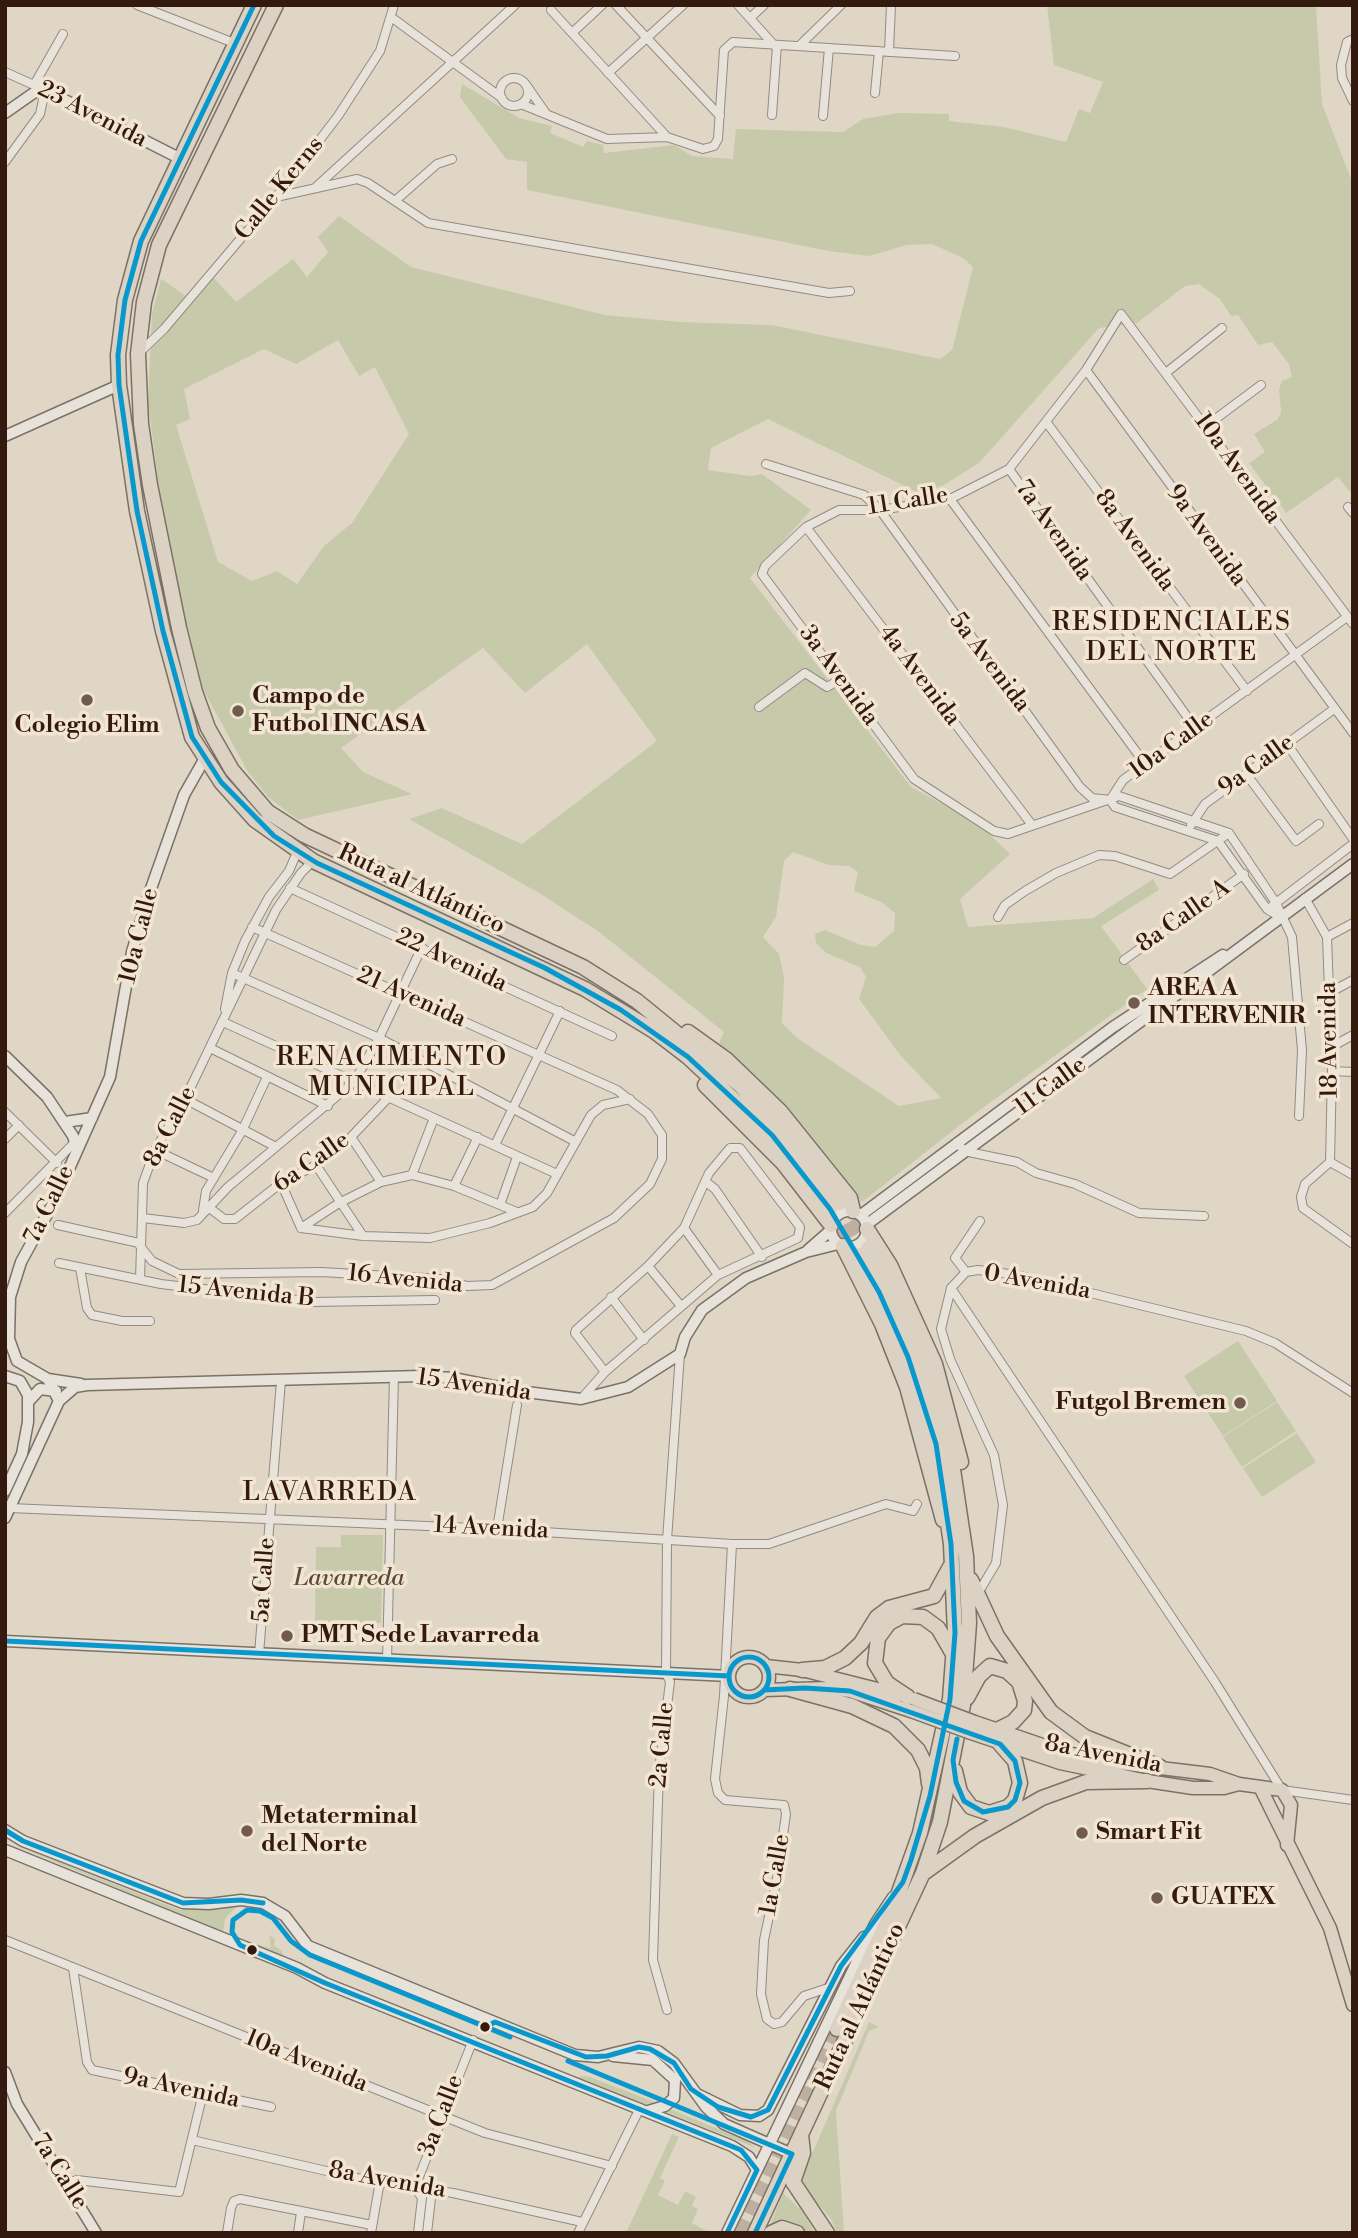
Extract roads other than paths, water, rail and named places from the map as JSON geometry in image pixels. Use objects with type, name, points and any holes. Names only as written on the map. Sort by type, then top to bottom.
[{"type":"highway","name":"Ruta al Atlántico","points":[[254,5],[141,241],[132,268],[120,344],[119,385],[137,511],[163,631],[192,737],[205,758],[255,820],[313,861],[565,978],[654,1031],[688,1057],[853,1215]]},
{"type":"highway","name":"Ruta al Atlántico","points":[[276,5],[159,245],[144,302],[138,354],[141,425],[150,485],[195,692],[214,739],[232,770],[268,812],[304,835],[583,967],[612,983],[671,1028],[692,1034],[751,1082],[816,1152],[850,1198],[853,1215]]},
{"type":"highway","points":[[654,1031],[661,1045],[717,1096],[783,1163],[831,1227]]},
{"type":"highway","points":[[853,1215],[890,1265],[912,1309],[949,1406],[965,1489],[963,1522]]},
{"type":"highway","points":[[840,1245],[882,1324],[907,1387],[937,1505],[951,1544]]},
{"type":"highway","name":"Ruta al Atlántico","points":[[755,2233],[923,1873],[940,1822],[963,1705],[969,1623],[960,1558],[951,1544],[944,1481],[921,1394],[863,1252],[900,1308],[925,1368],[944,1426],[963,1522],[960,1558],[954,1658],[950,1699],[930,1796],[903,1882],[837,2029]]},
{"type":"highway","points":[[960,1558],[976,1596],[1003,1646],[1059,1720],[1085,1737],[1160,1767]]},
{"type":"highway","points":[[802,1670],[825,1668],[845,1658],[861,1643],[877,1617],[889,1608],[934,1596],[941,1590],[960,1558]]},
{"type":"highway","points":[[911,1702],[887,1683],[876,1664],[878,1638],[889,1623],[902,1616],[923,1617],[947,1639],[954,1658]]},
{"type":"highway","points":[[953,1760],[956,1782],[964,1801],[982,1812],[999,1811],[1015,1800],[1020,1783],[1015,1761],[998,1737],[1019,1717],[1025,1701],[1018,1682],[996,1665],[984,1670],[963,1705]]},
{"type":"highway","points":[[790,1689],[852,1706],[887,1722],[903,1733],[918,1750],[927,1768],[930,1796]]},
{"type":"highway","points":[[923,1873],[975,1836],[1042,1798],[1086,1782],[1147,1781]]},
{"type":"highway","points":[[801,2133],[803,2153],[793,2182],[827,2233]]},
{"type":"highway","points":[[771,2233],[782,2228],[797,2233]]},
{"type":"main road","points":[[5,113],[40,88]]},
{"type":"main road","name":"23 Avenida","points":[[40,88],[179,158]]},
{"type":"main road","points":[[5,436],[119,385]]},
{"type":"main road","name":"10a Calle","points":[[76,1146],[110,1077],[132,953],[148,897],[184,794],[205,758]]},
{"type":"main road","name":"11 Calle","points":[[853,1215],[961,1146],[1195,983],[1235,949],[1353,864]]},
{"type":"main road","points":[[5,1056],[39,1088],[65,1122],[76,1146]]},
{"type":"main road","points":[[65,1122],[92,1118]]},
{"type":"main road","name":"7a Calle","points":[[5,1355],[14,1280],[56,1198],[76,1146]]},
{"type":"main road","points":[[680,1354],[685,1338],[702,1310],[768,1259],[806,1252],[840,1245],[859,1244],[853,1215],[837,1215],[831,1227],[806,1252]]},
{"type":"main road","points":[[831,1227],[840,1245]]},
{"type":"main road","points":[[8,1513],[58,1396],[48,1379],[29,1371],[17,1361],[9,1339]]},
{"type":"main road","name":"15 Avenida","points":[[28,1402],[40,1389],[58,1396],[75,1387],[87,1385],[394,1376],[453,1378],[519,1391],[582,1399],[628,1387],[680,1354]]},
{"type":"main road","points":[[5,1376],[25,1387],[28,1402],[22,1454],[5,1491]]},
{"type":"main road","name":"15 Avenida","points":[[48,1379],[87,1385]]},
{"type":"main road","points":[[5,1641],[726,1676]]},
{"type":"main road","points":[[744,1658],[756,1658],[766,1666],[769,1678],[764,1690],[754,1696],[742,1696],[732,1688],[726,1676],[734,1665],[744,1658]]},
{"type":"main road","name":"8a Avenida","points":[[766,1666],[802,1670],[911,1702],[1060,1763],[1147,1781],[1204,1788],[1224,1788],[1238,1784]]},
{"type":"main road","name":"8a Avenida","points":[[764,1690],[828,1688],[911,1702]]},
{"type":"main road","name":"8a Avenida","points":[[998,1737],[1111,1762],[1226,1777],[1238,1784],[1282,1790]]},
{"type":"main road","points":[[1260,1787],[1330,1928],[1353,2005]]},
{"type":"main road","points":[[1282,1790],[1291,1805],[1287,1845]]},
{"type":"main road","points":[[5,1830],[23,1841],[183,1903],[209,1905],[248,1900],[263,1903],[285,1916],[308,1946],[575,2055],[653,2060],[675,2080],[674,2098],[665,2106],[644,2110]]},
{"type":"main road","points":[[5,1850],[297,1968],[325,1983],[473,2040],[741,2150],[757,2170]]},
{"type":"main road","name":"Ruta al Atlántico","points":[[727,2233],[875,1924],[903,1882]]},
{"type":"main road","points":[[691,2089],[718,2106],[740,2115],[759,2116],[768,2110],[828,1988],[841,1966],[875,1924]]},
{"type":"main road","points":[[607,2056],[639,2047],[658,2052],[674,2063],[691,2089],[724,2124],[792,2154]]},
{"type":"main road","name":"7a Calle","points":[[6,2076],[17,2104],[96,2233]]},
{"type":"street","points":[[137,5],[234,43]]},
{"type":"street","name":"Calle Kerns","points":[[138,354],[164,329],[276,197],[372,68],[394,5]]},
{"type":"street","points":[[313,190],[515,5]]},
{"type":"street","points":[[572,33],[602,5]]},
{"type":"street","points":[[616,5],[720,116]]},
{"type":"street","points":[[608,73],[683,5]]},
{"type":"street","points":[[738,5],[776,45],[772,115]]},
{"type":"street","points":[[750,19],[764,5]]},
{"type":"street","points":[[799,46],[841,5]]},
{"type":"street","points":[[889,52],[891,5]]},
{"type":"street","points":[[551,10],[667,138]]},
{"type":"street","points":[[391,17],[510,105],[521,104],[545,112],[607,139],[667,138],[696,149],[709,148],[718,139],[724,50],[733,42],[955,56]]},
{"type":"street","points":[[5,162],[40,114],[40,88],[63,34]]},
{"type":"street","points":[[1351,39],[1343,50],[1341,65],[1342,78],[1353,101]]},
{"type":"street","points":[[823,116],[829,48]]},
{"type":"street","points":[[875,93],[879,51]]},
{"type":"street","name":"23 Avenida","points":[[5,72],[40,88]]},
{"type":"street","points":[[485,85],[518,78],[527,85],[545,112]]},
{"type":"street","points":[[502,98],[501,88],[508,79]]},
{"type":"street","points":[[521,104],[528,96],[527,85]]},
{"type":"street","points":[[396,201],[437,164],[452,159]]},
{"type":"street","points":[[276,197],[357,180],[368,183],[428,223],[829,293],[850,290]]},
{"type":"street","name":"11 Calle","points":[[762,574],[765,566],[806,527],[839,510],[880,510],[950,499],[1009,469],[1086,370],[1121,314]]},
{"type":"street","name":"10a Avenida","points":[[1121,314],[1167,372],[1350,621]]},
{"type":"street","points":[[1167,372],[1223,328]]},
{"type":"street","name":"9a Avenida","points":[[1086,370],[1222,559],[1353,733]]},
{"type":"street","points":[[1206,426],[1261,385]]},
{"type":"street","name":"8a Avenida","points":[[1047,423],[1247,691]]},
{"type":"street","points":[[766,464],[864,495],[880,510]]},
{"type":"street","name":"7a Avenida","points":[[1009,469],[1196,729]]},
{"type":"street","points":[[950,499],[1146,765]]},
{"type":"street","name":"5a Avenida","points":[[880,510],[1080,788],[1092,798],[1128,798],[1229,833]]},
{"type":"street","name":"4a Avenida","points":[[806,527],[1031,825]]},
{"type":"street","name":"3a Avenida","points":[[762,574],[914,779]]},
{"type":"street","name":"10a Calle","points":[[914,779],[994,831],[1008,834],[1110,800],[1123,780],[1350,621]]},
{"type":"street","points":[[758,707],[805,673],[827,687],[841,679]]},
{"type":"street","name":"9a Calle","points":[[1188,831],[1205,804],[1334,709]]},
{"type":"street","points":[[1267,909],[1353,841],[1287,744]]},
{"type":"street","points":[[1247,775],[1296,841],[1319,824]]},
{"type":"street","name":"5a Avenida","points":[[1110,800],[1115,807],[1218,841]]},
{"type":"street","points":[[1229,833],[1276,904],[1292,937],[1302,1050],[1299,1116]]},
{"type":"street","name":"9a Calle","points":[[998,916],[1005,905],[1025,891],[1056,873],[1099,855],[1115,856],[1170,874],[1229,833]]},
{"type":"street","points":[[1218,841],[1267,909],[1280,917]]},
{"type":"street","name":"8a Calle","points":[[223,1022],[232,973],[252,927],[289,871],[298,850]]},
{"type":"street","name":"8a Calle","points":[[140,1279],[139,1245],[144,1183],[155,1150],[185,1098],[264,933],[290,888],[313,861]]},
{"type":"street","name":"8a Calle A","points":[[1124,960],[1244,874]]},
{"type":"street","name":"22 Avenida","points":[[290,888],[612,1036]]},
{"type":"street","name":"18 Avenida","points":[[1305,898],[1327,937],[1332,1071],[1330,1162]]},
{"type":"street","points":[[1327,937],[1353,923]]},
{"type":"street","name":"21 Avenida","points":[[252,927],[617,1090],[648,1114],[662,1135],[662,1159],[650,1184]]},
{"type":"street","points":[[143,1218],[191,1223],[354,1082],[379,1038],[422,947]]},
{"type":"street","points":[[232,973],[379,1038],[576,1142]]},
{"type":"street","points":[[1329,993],[1353,980]]},
{"type":"street","points":[[495,1145],[541,1055],[560,1011]]},
{"type":"street","points":[[223,1022],[558,1174]]},
{"type":"street","points":[[1331,1047],[1353,1035]]},
{"type":"street","points":[[210,1048],[328,1106]]},
{"type":"street","points":[[1332,1071],[1353,1072]]},
{"type":"street","points":[[204,1210],[204,1198],[242,1131],[267,1077]]},
{"type":"street","points":[[185,1098],[276,1147]]},
{"type":"street","name":"6a Calle","points":[[204,1210],[229,1220],[281,1183],[316,1165],[351,1137],[388,1098]]},
{"type":"street","points":[[301,1228],[363,1236],[429,1238],[490,1223],[533,1207],[547,1193],[592,1115],[603,1105],[630,1099]]},
{"type":"street","points":[[5,1112],[60,1160]]},
{"type":"street","points":[[412,1175],[434,1118]]},
{"type":"street","points":[[5,1139],[19,1125]]},
{"type":"street","points":[[351,1137],[381,1182]]},
{"type":"street","points":[[454,1186],[478,1137]]},
{"type":"street","points":[[5,1213],[76,1146]]},
{"type":"street","points":[[961,1146],[1017,1162],[1048,1178],[1075,1184],[1139,1213],[1204,1216]]},
{"type":"street","points":[[582,1399],[605,1372],[718,1275],[768,1259],[796,1241],[800,1227],[743,1151],[737,1147],[730,1148],[706,1182],[684,1228],[648,1266],[611,1297],[575,1334],[605,1372]]},
{"type":"street","points":[[155,1150],[214,1178]]},
{"type":"street","points":[[500,1205],[517,1157]]},
{"type":"street","points":[[1353,1174],[1330,1162],[1305,1184],[1301,1197],[1303,1208],[1353,1244]]},
{"type":"street","points":[[316,1165],[363,1236]]},
{"type":"street","points":[[301,1228],[339,1203],[381,1182],[412,1175],[454,1186],[517,1212]]},
{"type":"street","points":[[706,1182],[715,1189],[768,1259]]},
{"type":"street","points":[[281,1183],[301,1228]]},
{"type":"street","name":"16 Avenida","points":[[58,1225],[139,1245],[152,1261],[179,1274],[321,1272],[442,1279],[467,1286],[492,1285],[614,1218],[650,1184]]},
{"type":"street","points":[[967,1272],[956,1258],[980,1221]]},
{"type":"street","points":[[684,1228],[718,1275]]},
{"type":"street","name":"15 Avenida B","points":[[59,1263],[161,1284],[314,1302],[435,1300]]},
{"type":"street","points":[[648,1266],[681,1306]]},
{"type":"street","points":[[80,1268],[87,1308],[92,1315],[122,1321],[150,1321]]},
{"type":"street","name":"0 Avenida","points":[[976,1596],[996,1563],[1003,1506],[994,1455],[950,1359],[941,1329],[951,1289],[967,1272],[978,1270],[1017,1275],[1246,1331],[1275,1343],[1353,1393]]},
{"type":"street","points":[[951,1289],[1209,1673],[1282,1790]]},
{"type":"street","points":[[611,1297],[644,1340]]},
{"type":"street","name":"2a Calle","points":[[667,2010],[653,1960],[659,1770],[670,1682],[666,1673],[667,1540],[680,1354]]},
{"type":"street","points":[[387,1660],[394,1376]]},
{"type":"street","name":"5a Calle","points":[[259,1654],[281,1381]]},
{"type":"street","points":[[496,1529],[517,1405]]},
{"type":"street","name":"14 Avenida","points":[[8,1513],[269,1519],[769,1544],[886,1504],[913,1511],[917,1504]]},
{"type":"street","name":"1a Calle","points":[[732,1544],[726,1676],[715,1779],[718,1793],[724,1800],[775,1802],[784,1805],[786,1814],[764,1940],[761,1994],[767,2019],[774,2024],[782,2022],[804,1996],[828,1988]]},
{"type":"street","name":"8a Avenida","points":[[1282,1790],[1353,1800]]},
{"type":"street","name":"10a Avenida","points":[[5,1940],[485,2133],[612,2166]]},
{"type":"street","name":"9a Avenida","points":[[73,1968],[87,2062],[92,2070],[271,2107]]},
{"type":"street","name":"3a Calle","points":[[418,2233],[422,2199],[415,2187],[473,2040]]},
{"type":"street","points":[[65,2183],[77,2180],[178,2192],[203,2094]]},
{"type":"street","points":[[578,2233],[644,2110]]},
{"type":"street","name":"8a Avenida","points":[[192,2140],[582,2222]]},
{"type":"street","points":[[227,2233],[233,2201],[240,2199],[372,2229],[380,2181]]},
{"type":"street","name":"3a Calle","points":[[427,2233],[432,2190]]},
{"type":"street","points":[[298,2233],[301,2212]]},
{"type":"tunnel","points":[[840,1203],[868,1248]]},
{"type":"tunnel","points":[[830,1209],[859,1255]]},
{"type":"tunnel","points":[[740,2233],[837,2029]]},
{"type":"place","name":"Colegio Elim","points":[[87,700]]},
{"type":"place","name":"Campo de Futbol INCASA","points":[[238,711]]},
{"type":"place","name":"AREA A INTERVENIR","points":[[1134,1003]]},
{"type":"place","name":"Futgol Bremen","points":[[1240,1403]]},
{"type":"place","name":"PMT Sede Lavarreda","points":[[287,1636]]},
{"type":"place","name":"Metaterminal del Norte","points":[[247,1831]]},
{"type":"place","name":"Smart Fit","points":[[1082,1833]]},
{"type":"place","name":"GUATEX","points":[[1157,1898]]},
{"type":"district","name":"RESIDENCIALES DEL NORTE","points":[[1172,639]]},
{"type":"district","name":"RENACIMIENTO MUNICIPAL","points":[[392,1074]]},
{"type":"district","name":"LAVARREDA","points":[[330,1494]]},
{"type":"park label","name":"Lavarreda","points":[[349,1579]]}]
